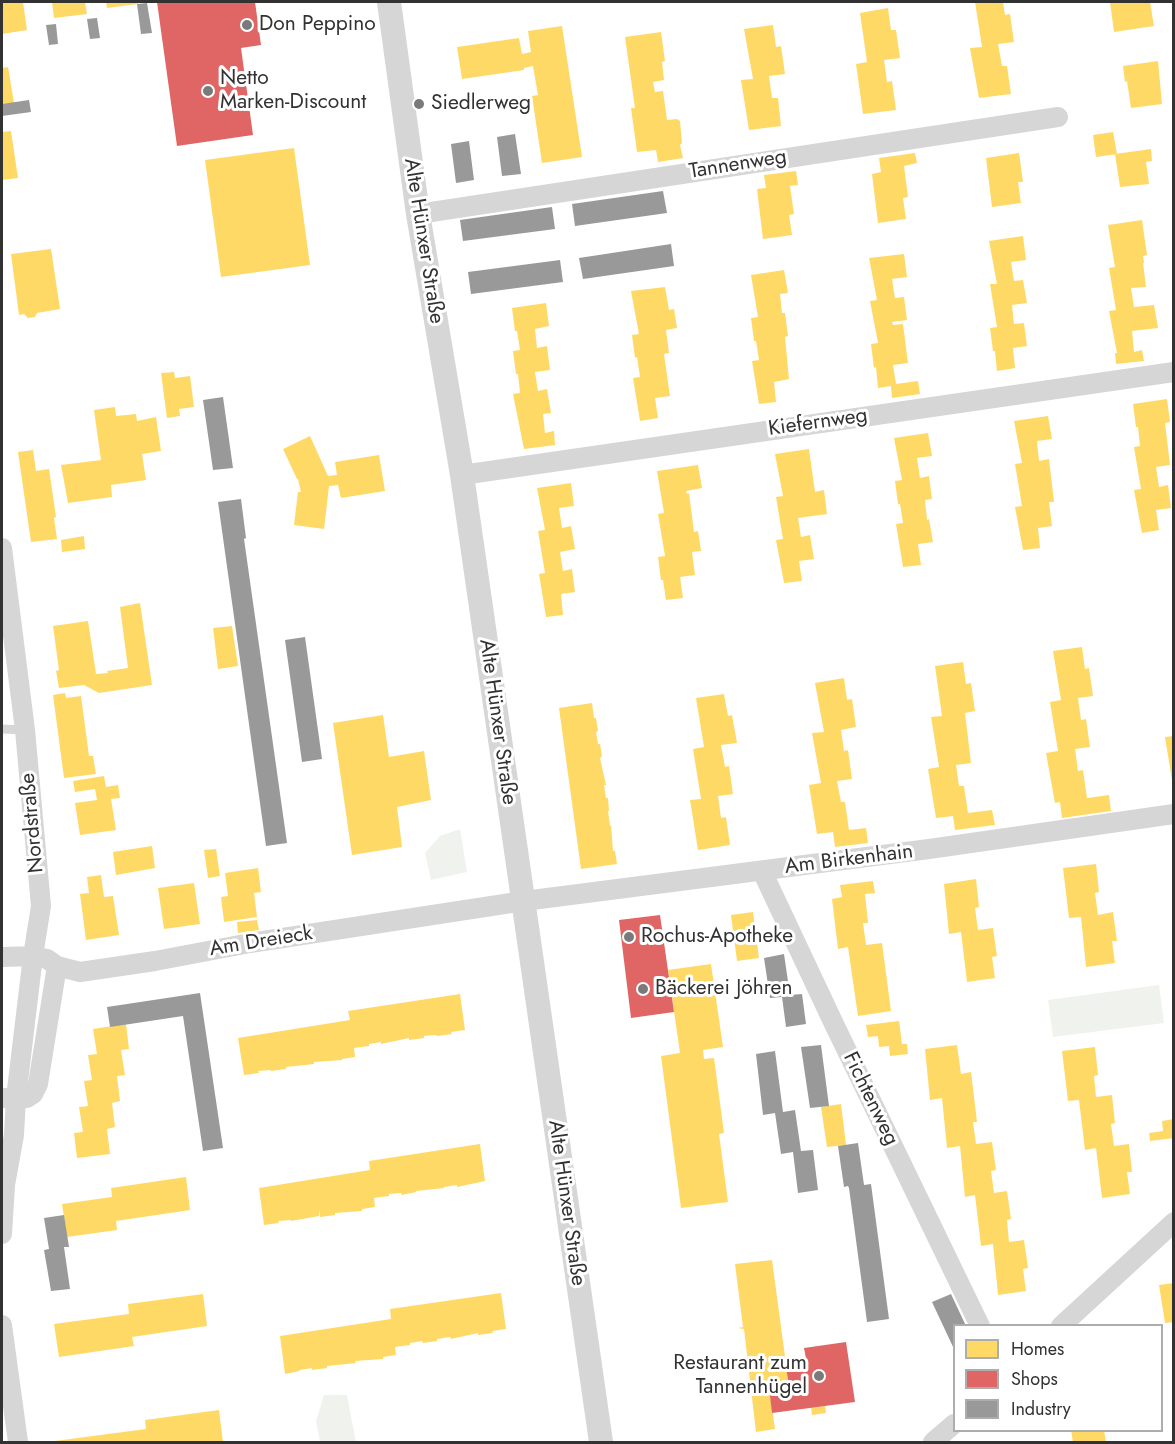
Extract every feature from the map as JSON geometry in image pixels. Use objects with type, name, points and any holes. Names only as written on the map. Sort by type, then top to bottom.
[{"type":"street","name":"Alte Hünxer Straße","points":[[389,2],[418,214],[462,475],[601,1443]]},
{"type":"street","name":"Tannenweg","points":[[418,214],[1058,117]]},
{"type":"street","name":"Kiefernweg","points":[[462,475],[1173,372]]},
{"type":"street","name":"Nordstraße","points":[[2,548],[25,729],[41,906],[9,1098],[14,1135],[5,1185],[2,1234]]},
{"type":"street","name":"Am Birkenhain","points":[[524,901],[928,849],[1173,814]]},
{"type":"street","name":"Fichtenweg","points":[[762,871],[979,1324]]},
{"type":"street","name":"Am Dreieck","points":[[2,957],[33,956],[80,972],[524,901]]},
{"type":"street","points":[[9,1098],[27,1098],[33,1094],[38,1084],[57,966]]},
{"type":"street","points":[[1063,1324],[1173,1222]]},
{"type":"street","points":[[2,1325],[8,1409],[18,1443]]},
{"type":"street","points":[[933,1443],[953,1425]]},
{"type":"lane","points":[[2,729],[25,729]]},
{"type":"shaded area","points":[[460,829],[467,872],[431,880],[425,853],[440,836]]},
{"type":"shaded area","points":[[1159,985],[1164,1023],[1053,1037],[1048,1000]]},
{"type":"shaded area","points":[[324,1395],[347,1395],[356,1442],[320,1442],[316,1421]]},
{"type":"building: Homes","points":[[2,2],[23,2],[27,30],[2,34]]},
{"type":"building: Homes","points":[[52,2],[85,2],[87,14],[54,18]]},
{"type":"building: Homes","points":[[106,2],[137,2],[138,4],[107,8]]},
{"type":"building: Homes","points":[[975,2],[1003,2],[1005,15],[1010,14],[1014,42],[998,44],[1002,66],[1007,66],[1011,94],[979,98],[970,48],[982,47]]},
{"type":"building: Homes","points":[[1110,2],[1150,2],[1154,26],[1114,32]]},
{"type":"building: Homes","points":[[888,8],[891,30],[896,30],[900,58],[884,60],[887,82],[892,81],[896,110],[863,114],[856,64],[867,62],[860,13]]},
{"type":"building: Homes","points":[[773,25],[776,47],[781,46],[785,74],[769,76],[772,98],[778,98],[781,126],[749,130],[741,80],[753,79],[744,29]]},
{"type":"building: Homes","points":[[562,26],[582,157],[542,163],[532,96],[538,95],[533,66],[524,68],[524,70],[462,79],[457,47],[519,38],[522,54],[531,52],[528,31]]},
{"type":"building: Homes","points":[[661,32],[665,61],[662,62],[664,80],[653,82],[655,92],[663,91],[667,120],[680,121],[682,143],[680,145],[683,158],[658,162],[656,150],[637,152],[631,108],[635,108],[625,37]]},
{"type":"building: Homes","points":[[1158,61],[1162,104],[1131,108],[1123,66]]},
{"type":"building: Homes","points":[[8,67],[14,103],[2,104],[2,68]]},
{"type":"building: Homes","points":[[11,131],[18,178],[2,180],[2,132]]},
{"type":"building: Homes","points":[[1113,132],[1117,154],[1096,157],[1093,135]]},
{"type":"building: Homes","points":[[294,148],[310,265],[221,277],[205,160]]},
{"type":"building: Homes","points":[[1151,149],[1152,161],[1146,162],[1149,184],[1120,187],[1115,154]]},
{"type":"building: Homes","points":[[915,153],[917,163],[904,166],[908,197],[903,198],[906,219],[878,223],[872,174],[881,172],[879,158]]},
{"type":"building: Homes","points":[[1019,153],[1023,182],[1018,182],[1021,203],[992,207],[986,158]]},
{"type":"building: Homes","points":[[796,171],[798,185],[790,186],[794,214],[789,215],[792,235],[763,239],[757,189],[766,188],[764,175]]},
{"type":"building: Homes","points":[[1142,220],[1147,255],[1143,256],[1146,287],[1131,288],[1134,307],[1154,305],[1158,328],[1132,331],[1134,352],[1142,350],[1144,361],[1116,364],[1115,353],[1117,353],[1109,311],[1116,310],[1109,268],[1115,267],[1108,225]]},
{"type":"building: Homes","points":[[1023,236],[1026,260],[1011,262],[1014,281],[1023,280],[1027,303],[1012,305],[1014,324],[1024,323],[1027,346],[1013,348],[1015,368],[997,371],[990,328],[997,327],[990,284],[997,284],[989,241]]},
{"type":"building: Homes","points":[[51,249],[60,309],[37,313],[35,317],[28,318],[24,314],[19,315],[11,254]]},
{"type":"building: Homes","points":[[904,254],[907,277],[892,279],[895,298],[904,297],[907,320],[892,322],[893,325],[903,324],[908,363],[893,365],[896,384],[918,381],[920,394],[892,398],[891,386],[878,388],[876,367],[874,368],[871,344],[878,343],[870,301],[877,300],[869,258]]},
{"type":"building: Homes","points":[[784,270],[788,293],[780,294],[788,336],[785,337],[789,379],[774,382],[776,402],[759,404],[752,361],[759,360],[751,318],[758,317],[751,275]]},
{"type":"building: Homes","points":[[665,287],[669,310],[674,309],[677,328],[666,330],[669,353],[664,354],[670,396],[655,398],[658,418],[640,421],[633,378],[640,377],[632,335],[639,334],[631,291]]},
{"type":"building: Homes","points":[[546,303],[549,326],[535,329],[537,348],[547,346],[550,370],[535,372],[538,391],[547,389],[551,413],[543,414],[545,433],[554,431],[555,445],[524,449],[513,394],[520,393],[513,351],[520,350],[512,308]]},
{"type":"building: Homes","points":[[174,372],[175,378],[190,376],[194,407],[179,409],[180,416],[167,418],[161,373]]},
{"type":"building: Homes","points":[[1167,399],[1170,422],[1165,423],[1170,465],[1156,467],[1159,487],[1168,485],[1171,508],[1156,510],[1159,530],[1142,533],[1134,490],[1141,489],[1134,447],[1140,446],[1133,404]]},
{"type":"building: Homes","points":[[115,407],[116,416],[136,414],[137,421],[156,417],[161,451],[142,454],[146,480],[111,485],[112,497],[68,503],[61,465],[101,460],[94,410]]},
{"type":"building: Homes","points":[[1048,416],[1052,439],[1037,441],[1039,461],[1049,459],[1054,502],[1049,502],[1052,526],[1038,528],[1040,548],[1023,550],[1015,507],[1022,506],[1015,464],[1022,463],[1014,421]]},
{"type":"building: Homes","points":[[928,433],[932,456],[917,458],[920,478],[929,476],[932,499],[925,500],[933,542],[918,544],[921,565],[903,567],[896,524],[903,523],[895,481],[902,480],[894,438]]},
{"type":"building: Homes","points":[[310,436],[328,476],[337,475],[335,462],[379,455],[385,491],[341,498],[338,485],[329,486],[324,529],[294,525],[298,492],[301,492],[298,479],[283,449]]},
{"type":"building: Homes","points":[[809,449],[815,492],[824,490],[827,514],[798,518],[801,537],[810,535],[814,559],[799,561],[802,581],[784,583],[776,540],[783,539],[776,497],[783,496],[775,454]]},
{"type":"building: Homes","points":[[33,450],[36,471],[49,469],[57,539],[31,542],[18,452]]},
{"type":"building: Homes","points":[[698,465],[702,488],[686,491],[687,494],[689,493],[694,532],[698,531],[701,551],[692,552],[695,575],[680,577],[683,598],[666,600],[658,557],[665,556],[658,514],[664,513],[657,471]]},
{"type":"building: Homes","points":[[571,483],[574,506],[559,508],[562,528],[571,526],[575,549],[560,552],[563,571],[572,569],[575,592],[561,594],[563,615],[546,617],[539,574],[545,573],[538,531],[545,530],[537,488]]},
{"type":"building: Homes","points":[[84,536],[85,549],[62,552],[61,540]]},
{"type":"building: Homes","points":[[140,603],[152,685],[99,693],[84,685],[59,688],[53,626],[88,621],[96,674],[128,668],[120,607]]},
{"type":"building: Homes","points":[[232,626],[238,666],[218,669],[213,628]]},
{"type":"building: Homes","points":[[1082,647],[1085,669],[1089,668],[1093,696],[1078,698],[1081,720],[1086,719],[1090,747],[1075,749],[1078,771],[1083,770],[1087,798],[1109,795],[1111,811],[1062,818],[1060,802],[1055,803],[1046,753],[1058,751],[1050,702],[1061,700],[1053,651]]},
{"type":"building: Homes","points":[[963,662],[966,684],[971,683],[975,711],[965,713],[971,763],[956,765],[959,786],[964,786],[968,813],[992,810],[995,825],[955,830],[953,816],[936,818],[928,769],[939,767],[931,717],[942,716],[935,666]]},
{"type":"building: Homes","points":[[844,678],[847,700],[852,699],[856,727],[841,730],[844,751],[848,750],[852,779],[837,781],[841,802],[845,802],[849,830],[866,828],[868,843],[835,847],[833,832],[817,834],[809,785],[821,783],[812,733],[824,732],[815,683]]},
{"type":"building: Homes","points":[[65,693],[66,698],[81,696],[89,756],[93,756],[96,774],[64,778],[53,695]]},
{"type":"building: Homes","points":[[724,694],[728,716],[732,715],[737,743],[721,745],[725,767],[729,766],[733,794],[718,796],[721,818],[726,817],[730,845],[698,850],[690,800],[701,799],[693,749],[704,747],[696,698]]},
{"type":"building: Homes","points":[[592,703],[602,756],[600,758],[606,785],[604,785],[606,798],[608,798],[613,851],[615,851],[617,864],[581,869],[559,708]]},
{"type":"building: Homes","points":[[383,715],[389,757],[424,751],[431,800],[397,807],[402,847],[352,855],[333,723]]},
{"type":"building: Homes","points":[[1174,736],[1174,780],[1172,780],[1165,737]]},
{"type":"building: Homes","points":[[104,776],[106,787],[118,785],[120,798],[111,799],[116,830],[80,835],[75,803],[97,800],[95,789],[75,792],[73,781]]},
{"type":"building: Homes","points":[[152,846],[155,868],[116,875],[113,852]]},
{"type":"building: Homes","points":[[216,849],[220,876],[208,878],[204,850]]},
{"type":"building: Homes","points":[[1096,864],[1099,892],[1095,893],[1098,915],[1113,912],[1117,941],[1112,941],[1115,963],[1086,967],[1081,917],[1069,918],[1063,868]]},
{"type":"building: Homes","points":[[258,868],[261,892],[254,893],[257,917],[224,922],[221,897],[228,896],[225,873]]},
{"type":"building: Homes","points":[[101,875],[104,897],[113,896],[119,935],[86,940],[80,894],[89,893],[87,877]]},
{"type":"building: Homes","points":[[976,879],[979,907],[975,908],[978,930],[993,928],[997,956],[992,957],[995,978],[967,982],[961,932],[949,934],[944,884]]},
{"type":"building: Homes","points":[[873,881],[875,893],[865,894],[868,923],[863,923],[866,945],[882,943],[891,1011],[858,1016],[848,947],[838,949],[832,899],[842,897],[840,885]]},
{"type":"building: Homes","points":[[194,883],[200,924],[164,929],[158,888]]},
{"type":"building: Homes","points":[[753,912],[759,958],[737,961],[731,915]]},
{"type":"building: Homes","points":[[257,920],[259,930],[238,933],[237,922]]},
{"type":"building: Homes","points":[[711,964],[723,1047],[703,1050],[704,1059],[714,1058],[724,1133],[719,1134],[728,1202],[681,1208],[661,1056],[680,1053],[668,970]]},
{"type":"building: Homes","points":[[460,994],[465,1030],[451,1032],[452,1034],[369,1044],[369,1046],[354,1048],[355,1057],[244,1075],[238,1038],[350,1020],[348,1011]]},
{"type":"building: Homes","points":[[899,1021],[902,1044],[907,1044],[908,1054],[890,1056],[889,1046],[879,1047],[878,1036],[868,1037],[866,1025]]},
{"type":"building: Homes","points":[[126,1024],[129,1049],[121,1050],[125,1075],[117,1076],[120,1101],[112,1103],[115,1127],[107,1129],[110,1154],[77,1158],[74,1133],[83,1132],[79,1107],[88,1106],[84,1081],[92,1080],[88,1055],[97,1054],[93,1029]]},
{"type":"building: Homes","points":[[957,1045],[961,1074],[971,1072],[977,1122],[973,1122],[976,1144],[992,1142],[996,1170],[991,1171],[994,1193],[1007,1191],[1011,1219],[1007,1220],[1009,1242],[1024,1240],[1028,1268],[1023,1269],[1026,1291],[998,1295],[993,1244],[981,1246],[975,1195],[965,1197],[960,1146],[947,1148],[942,1098],[930,1100],[925,1049]]},
{"type":"building: Homes","points":[[1095,1047],[1098,1075],[1094,1076],[1096,1097],[1112,1095],[1115,1123],[1111,1124],[1114,1146],[1129,1144],[1132,1172],[1127,1172],[1130,1194],[1102,1198],[1096,1148],[1085,1150],[1079,1100],[1068,1101],[1062,1051]]},
{"type":"building: Homes","points":[[841,1104],[846,1145],[827,1147],[821,1107]]},
{"type":"building: Homes","points":[[1174,1119],[1174,1138],[1150,1141],[1149,1133],[1163,1131],[1162,1121]]},
{"type":"building: Homes","points":[[480,1144],[485,1181],[402,1195],[401,1193],[389,1194],[389,1196],[374,1198],[375,1207],[362,1209],[362,1211],[335,1213],[335,1215],[320,1217],[319,1209],[319,1216],[264,1225],[259,1188],[370,1170],[369,1161]]},
{"type":"building: Homes","points":[[186,1177],[190,1210],[116,1221],[117,1230],[67,1237],[62,1204],[112,1197],[111,1188]]},
{"type":"building: Homes","points":[[772,1260],[789,1386],[769,1388],[775,1429],[756,1432],[744,1329],[738,1328],[743,1327],[735,1264]]},
{"type":"building: Homes","points":[[1174,1283],[1174,1322],[1165,1323],[1159,1285]]},
{"type":"building: Homes","points":[[501,1293],[506,1329],[492,1331],[493,1333],[410,1343],[410,1345],[395,1347],[396,1355],[383,1357],[383,1359],[355,1361],[356,1363],[299,1370],[285,1374],[280,1336],[391,1319],[390,1309]]},
{"type":"building: Homes","points":[[203,1294],[207,1326],[132,1337],[134,1346],[59,1357],[54,1324],[129,1314],[128,1304]]},
{"type":"building: Homes","points":[[825,1406],[826,1413],[812,1415],[811,1407]]},
{"type":"building: Homes","points":[[219,1410],[223,1442],[55,1442],[146,1429],[145,1420]]},
{"type":"building: Homes","points":[[1071,1432],[1104,1432],[1106,1442],[1073,1442]]},
{"type":"building: Shops","name":"Netto Marken-Discount","points":[[157,2],[255,2],[261,45],[241,48],[253,135],[177,146]]},
{"type":"building: Shops","points":[[660,915],[674,1012],[631,1018],[619,920]]},
{"type":"building: Shops","name":"Restaurant zum Tannenhügel","points":[[846,1342],[855,1402],[772,1413],[769,1388],[789,1386],[786,1367],[807,1364],[804,1348]]},
{"type":"building: Industry","points":[[147,3],[152,33],[141,34],[137,4]]},
{"type":"building: Industry","points":[[97,18],[100,38],[90,39],[87,19]]},
{"type":"building: Industry","points":[[56,24],[58,44],[49,45],[46,25]]},
{"type":"building: Industry","points":[[29,100],[31,112],[2,116],[2,104]]},
{"type":"building: Industry","points":[[515,134],[521,174],[502,176],[497,137]]},
{"type":"building: Industry","points":[[469,141],[474,180],[456,183],[451,144]]},
{"type":"building: Industry","points":[[663,191],[667,213],[575,226],[572,204]]},
{"type":"building: Industry","points":[[552,207],[555,229],[463,241],[460,220]]},
{"type":"building: Industry","points":[[671,244],[674,266],[583,279],[579,258]]},
{"type":"building: Industry","points":[[560,260],[563,282],[471,294],[468,272]]},
{"type":"building: Industry","points":[[223,397],[233,468],[213,470],[203,400]]},
{"type":"building: Industry","points":[[241,499],[246,538],[244,539],[287,843],[266,846],[218,502]]},
{"type":"building: Industry","points":[[305,637],[322,759],[302,762],[285,640]]},
{"type":"building: Industry","points":[[784,954],[790,995],[802,994],[806,1024],[786,1027],[782,997],[770,998],[764,958]]},
{"type":"building: Industry","points":[[200,993],[223,1148],[203,1151],[183,1016],[110,1027],[107,1007]]},
{"type":"building: Industry","points":[[821,1045],[829,1106],[810,1108],[801,1047]]},
{"type":"building: Industry","points":[[775,1051],[783,1112],[795,1110],[801,1151],[813,1150],[818,1190],[798,1193],[793,1152],[781,1154],[775,1113],[763,1115],[756,1054]]},
{"type":"building: Industry","points":[[858,1143],[864,1185],[871,1184],[889,1319],[867,1322],[849,1188],[844,1187],[838,1146]]},
{"type":"building: Industry","points":[[64,1215],[69,1247],[64,1247],[70,1289],[51,1291],[44,1250],[49,1249],[44,1218]]},
{"type":"building: Industry","points":[[951,1294],[965,1324],[953,1324],[953,1347],[932,1302]]},
{"type":"place","name":"Don Peppino","points":[[247,25]]},
{"type":"place","name":"Netto Marken-Discount","points":[[208,91]]},
{"type":"place","name":"Siedlerweg","points":[[419,104]]},
{"type":"place","name":"Rochus-Apotheke","points":[[629,937]]},
{"type":"place","name":"Bäckerei Jöhren","points":[[643,989]]},
{"type":"place","name":"Restaurant zum Tannenhügel","points":[[819,1376]]}]
